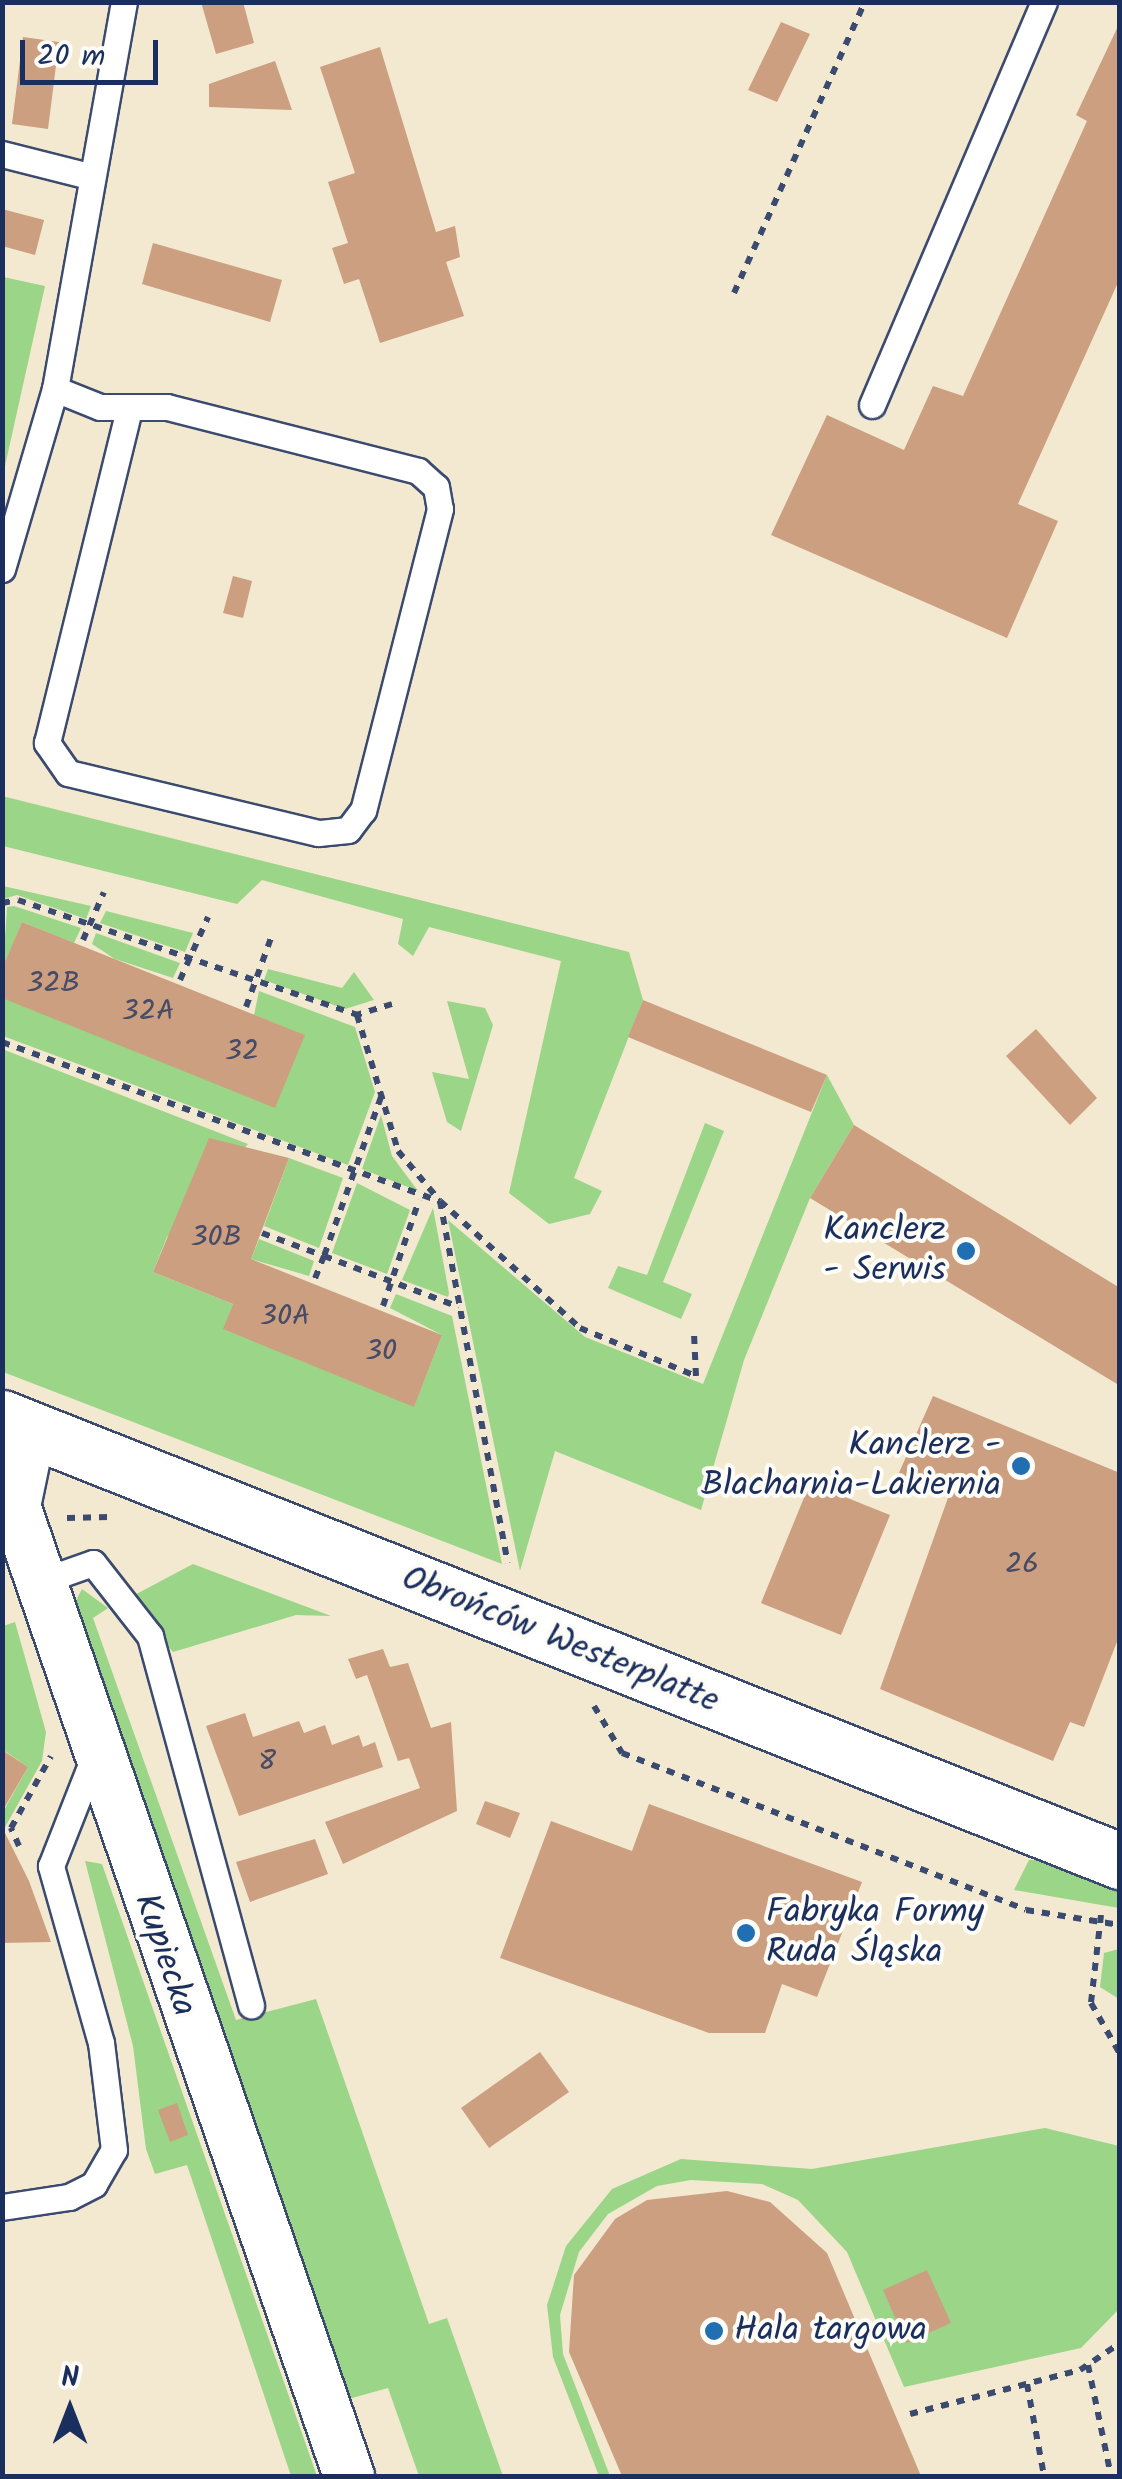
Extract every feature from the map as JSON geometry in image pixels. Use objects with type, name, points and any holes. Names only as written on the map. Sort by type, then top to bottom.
[{"type":"street","name":"Kupiecka","points":[[17,1424],[15,1506],[94,1757],[349,2476]]},
{"type":"street","name":"Obrońców Westerplatte","points":[[17,1424],[1120,1860]]},
{"type":"lane","points":[[2,569],[55,389],[89,176],[124,2]]},
{"type":"lane","points":[[872,405],[1044,2]]},
{"type":"lane","points":[[2,154],[89,176]]},
{"type":"lane","points":[[55,389],[129,409],[206,417],[418,471],[436,487],[440,509],[363,810],[348,830],[318,834],[68,773],[47,743],[129,409]]},
{"type":"lane","points":[[39,1582],[94,1563],[150,1636],[252,2005]]},
{"type":"lane","points":[[2,2207],[69,2197],[94,2184],[114,2150],[101,2044],[50,1866],[94,1757]]},
{"type":"path","points":[[734,293],[866,2]]},
{"type":"path","points":[[83,940],[104,892]]},
{"type":"path","points":[[2,903],[90,926],[357,1016],[392,1004]]},
{"type":"path","points":[[180,980],[208,917]]},
{"type":"path","points":[[246,1007],[272,935]]},
{"type":"path","points":[[357,1016],[398,1152],[440,1201],[580,1328],[696,1376],[694,1334]]},
{"type":"path","points":[[2,1042],[419,1200],[440,1201]]},
{"type":"path","points":[[316,1278],[381,1096]]},
{"type":"path","points":[[384,1306],[419,1200]]},
{"type":"path","points":[[440,1201],[510,1574]]},
{"type":"path","points":[[262,1233],[459,1307]]},
{"type":"path","points":[[15,1506],[70,1519],[129,1514]]},
{"type":"path","points":[[587,1692],[622,1753],[1026,1910],[1101,1915],[1120,1925]]},
{"type":"path","points":[[1101,1915],[1091,2003],[1120,2054]]},
{"type":"path","points":[[910,2414],[1088,2364],[1120,2343]]},
{"type":"path","points":[[1088,2364],[1111,2476]]},
{"type":"path","points":[[1027,2384],[1044,2476]]},
{"type":"green space","points":[[2,277],[45,286],[3,475]]},
{"type":"green space","points":[[2,796],[629,952],[643,1000],[574,1178],[602,1191],[590,1214],[549,1224],[509,1193],[561,961],[429,927],[413,956],[398,944],[403,919],[262,880],[237,904],[3,846]]},
{"type":"green space","points":[[3,886],[91,906],[86,919],[17,895],[3,899]]},
{"type":"green space","points":[[7,907],[81,928],[74,943],[22,922],[3,969]]},
{"type":"green space","points":[[106,911],[193,933],[185,952],[100,923]]},
{"type":"green space","points":[[96,933],[180,963],[173,978],[115,959],[92,944]]},
{"type":"green space","points":[[268,969],[342,988],[354,972],[374,1000],[345,1009],[264,980]]},
{"type":"green space","points":[[259,991],[355,1027],[375,1092],[348,1165],[3,1036],[2,998],[304,1035],[254,1015]]},
{"type":"green space","points":[[447,1001],[485,1008],[493,1025],[461,1131],[447,1122],[432,1072],[469,1079]]},
{"type":"green space","points":[[2,1049],[248,1144],[167,1237],[153,1272],[233,1304],[224,1329],[414,1406],[442,1335],[390,1308],[396,1294],[452,1316],[502,1564],[3,1372]]},
{"type":"green space","points":[[827,1075],[854,1125],[810,1198],[744,1360],[701,1510],[555,1451],[520,1571],[448,1220],[585,1337],[703,1384]]},
{"type":"green space","points":[[381,1115],[392,1156],[418,1191],[362,1169]]},
{"type":"green space","points":[[705,1123],[724,1131],[663,1282],[692,1294],[681,1319],[608,1288],[618,1266],[647,1275]]},
{"type":"green space","points":[[289,1158],[343,1178],[319,1248],[264,1226]]},
{"type":"green space","points":[[357,1183],[410,1210],[387,1274],[332,1253]]},
{"type":"green space","points":[[433,1208],[449,1293],[448,1297],[402,1280]]},
{"type":"green space","points":[[259,1239],[314,1261],[309,1276],[251,1259]]},
{"type":"green space","points":[[193,1564],[331,1616],[296,1615],[173,1652],[127,1599]]},
{"type":"green space","points":[[82,1589],[108,1608],[93,1618],[236,2020],[316,1999],[429,2324],[447,2318],[503,2476],[419,2476],[388,2388],[345,2400],[72,1608]]},
{"type":"green space","points":[[15,1622],[46,1732],[42,1761],[4,1829],[3,1812],[28,1767],[3,1750],[3,1626]]},
{"type":"green space","points":[[1029,1860],[1053,1860],[1119,1888],[1119,1908],[1014,1890]]},
{"type":"green space","points":[[85,1861],[102,1864],[317,2476],[291,2476],[187,2165],[155,2174],[146,2149],[133,2046]]},
{"type":"green space","points":[[1120,1949],[1119,1999],[1100,1987],[1104,1953]]},
{"type":"green space","points":[[1045,2128],[1119,2146],[1119,2309],[1081,2348],[904,2387],[847,2252],[798,2200],[762,2184],[691,2180],[657,2186],[608,2214],[579,2252],[560,2315],[563,2354],[610,2476],[599,2476],[553,2357],[547,2305],[566,2246],[612,2189],[681,2159],[812,2169]]},
{"type":"building","points":[[201,2],[243,2],[254,43],[216,54]]},
{"type":"building","points":[[781,22],[810,34],[777,102],[748,90]]},
{"type":"building","points":[[1120,22],[1120,278],[1018,504],[1058,521],[1007,638],[771,535],[827,415],[904,450],[933,386],[963,396],[1087,121],[1076,115]]},
{"type":"building","points":[[23,37],[59,42],[48,129],[12,124]]},
{"type":"building","points":[[380,47],[436,232],[455,226],[460,257],[446,262],[464,316],[380,343],[359,279],[344,284],[332,248],[348,243],[328,182],[355,173],[320,67]]},
{"type":"building","points":[[275,61],[292,110],[209,107],[209,84]]},
{"type":"building","points":[[2,209],[44,220],[35,255],[2,246]]},
{"type":"building","points":[[153,243],[282,280],[270,322],[142,284]]},
{"type":"building","points":[[233,576],[252,581],[243,618],[223,613]]},
{"type":"building","points":[[22,922],[305,1035],[275,1108],[2,998],[2,969]]},
{"type":"building","points":[[643,1000],[827,1075],[811,1112],[628,1037]]},
{"type":"building","points":[[1036,1029],[1097,1098],[1070,1125],[1006,1056]]},
{"type":"building","points":[[854,1125],[1120,1288],[1117,1384],[810,1198]]},
{"type":"building","points":[[209,1138],[289,1158],[251,1259],[442,1335],[414,1407],[223,1329],[233,1304],[153,1272]]},
{"type":"building","points":[[933,1396],[1120,1473],[1120,1634],[1084,1727],[1070,1722],[1053,1761],[880,1689],[949,1495],[898,1475]]},
{"type":"building","points":[[810,1483],[890,1515],[841,1635],[761,1603]]},
{"type":"building","points":[[383,1649],[390,1667],[408,1663],[431,1728],[451,1722],[457,1811],[343,1864],[325,1822],[420,1788],[409,1758],[398,1761],[367,1675],[356,1679],[348,1659]]},
{"type":"building","points":[[245,1713],[253,1737],[299,1721],[304,1733],[325,1725],[332,1745],[359,1735],[363,1747],[375,1742],[383,1767],[239,1816],[206,1726]]},
{"type":"building","points":[[2,1750],[28,1767],[2,1812]]},
{"type":"building","points":[[485,1801],[520,1813],[510,1838],[476,1824]]},
{"type":"building","name":"Fabryka Formy Ruda Śląska","points":[[649,1804],[862,1882],[817,1997],[782,1984],[765,2033],[709,2033],[500,1958],[551,1821],[632,1851]]},
{"type":"building","points":[[2,1827],[29,1881],[51,1942],[2,1943]]},
{"type":"building","points":[[315,1839],[328,1874],[250,1902],[236,1862]]},
{"type":"building","points":[[540,2052],[569,2092],[489,2148],[461,2108]]},
{"type":"building","points":[[177,2103],[188,2135],[170,2142],[158,2110]]},
{"type":"building","name":"Hala targowa","points":[[727,2191],[770,2202],[827,2253],[921,2476],[622,2476],[569,2352],[574,2275],[615,2219],[647,2200]]},
{"type":"building","points":[[927,2270],[951,2323],[906,2343],[883,2290]]},
{"type":"place","name":"Kanclerz - Serwis","points":[[966,1251]]},
{"type":"place","name":"Kanclerz - Blacharnia-Lakiernia","points":[[1021,1466]]},
{"type":"place","name":"Fabryka Formy Ruda Śląska","points":[[746,1933]]},
{"type":"place","name":"Hala targowa","points":[[714,2331]]}]
